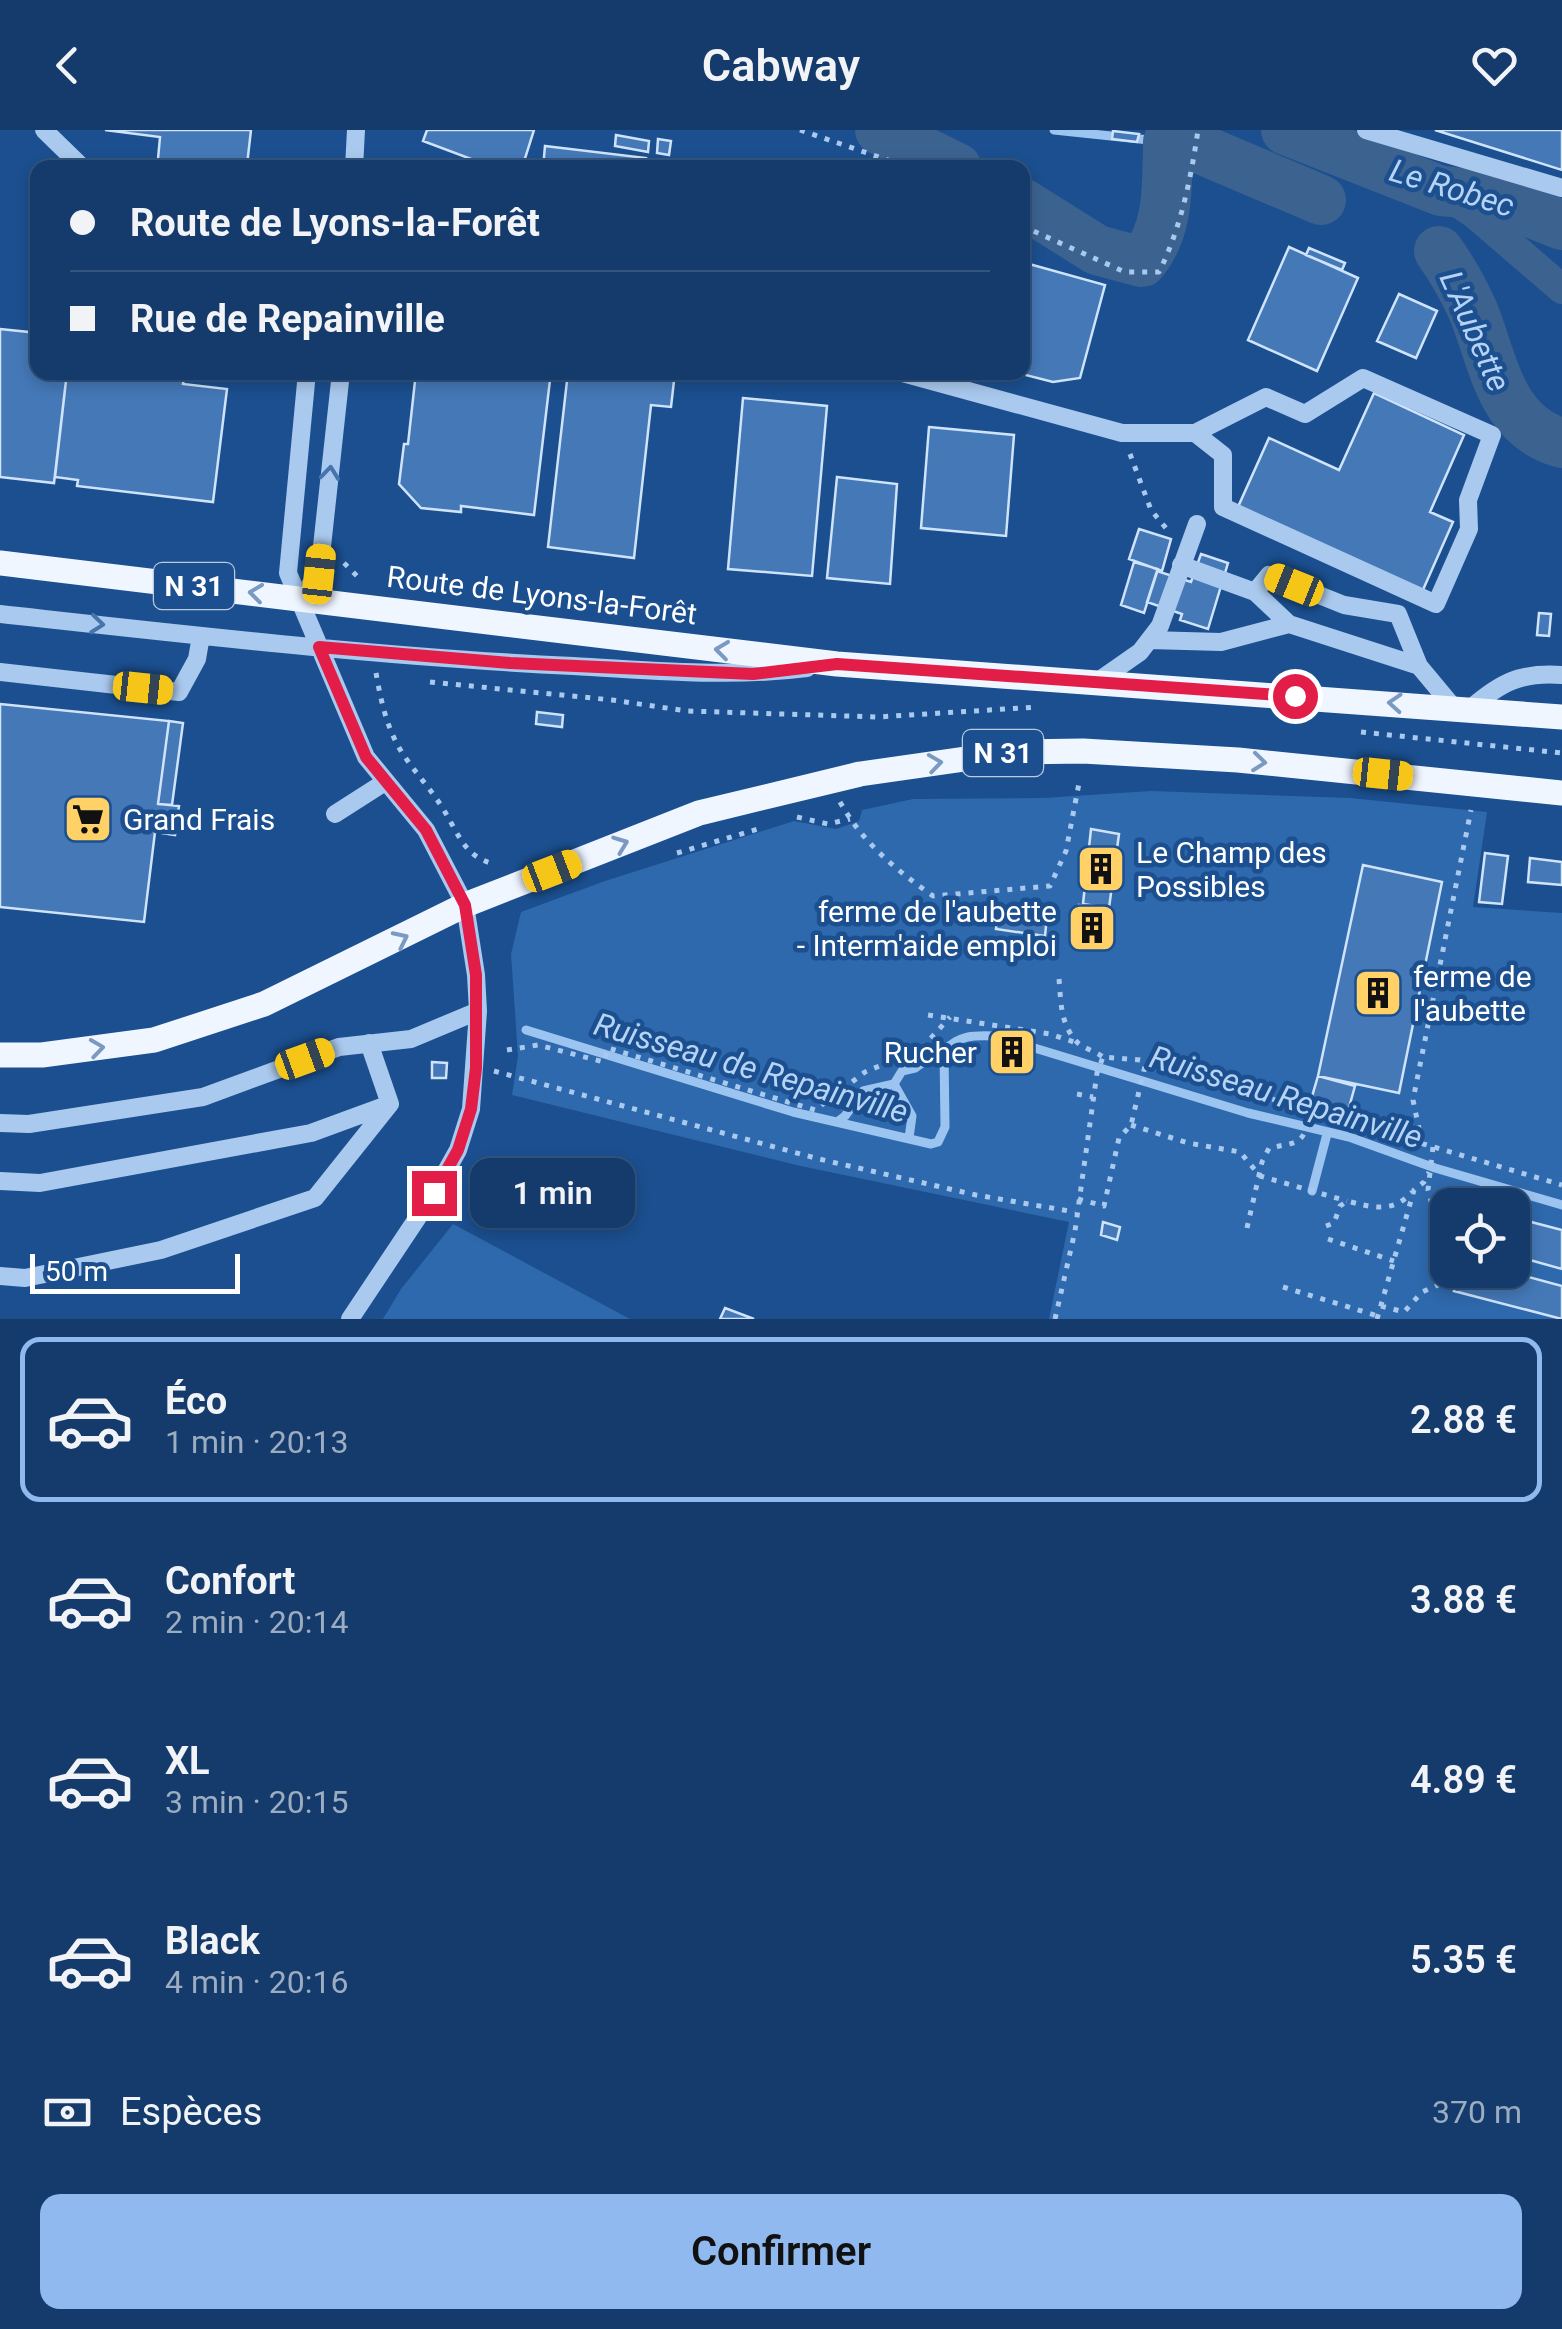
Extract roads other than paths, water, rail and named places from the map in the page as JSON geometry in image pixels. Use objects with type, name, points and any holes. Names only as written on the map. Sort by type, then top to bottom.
[{"type":"main road","name":"Route de Lyons-la-Forêt","points":[[0,563],[837,664],[1562,718]]},
{"type":"main road","name":"N 31","points":[[0,1056],[42,1055],[154,1040],[246,1010],[465,905],[699,813],[829,782],[1014,752],[1082,751],[1238,760],[1562,793]]},
{"type":"street","points":[[44,130],[76,160]]},
{"type":"street","points":[[354,160],[356,130]]},
{"type":"street","points":[[1366,130],[1562,188]]},
{"type":"street","points":[[928,380],[1122,433],[1195,433],[1266,397],[1305,414],[1363,378],[1492,435],[1468,500],[1470,530],[1436,604],[1223,506],[1224,455],[1195,433]]},
{"type":"street","points":[[306,380],[288,572],[366,757],[426,830],[465,905],[478,1012],[471,1109],[458,1150],[350,1319]]},
{"type":"street","points":[[300,598],[319,574],[340,380]]},
{"type":"street","points":[[1096,682],[1140,652],[1160,626],[1196,524]]},
{"type":"street","points":[[1181,566],[1256,592],[1289,624],[1419,666]]},
{"type":"street","points":[[1256,592],[1268,575],[1344,605],[1398,614],[1419,666],[1462,708],[1496,686],[1535,674],[1562,676]]},
{"type":"street","name":"Route de Lyons-la-Forêt","points":[[0,614],[510,663],[753,674],[837,664]]},
{"type":"street","points":[[1149,640],[1221,642],[1289,624]]},
{"type":"street","points":[[0,672],[179,692],[197,660],[201,636]]},
{"type":"street","points":[[335,814],[385,782]]},
{"type":"street","points":[[0,1123],[28,1124],[203,1096],[339,1046],[411,1038],[478,1012]]},
{"type":"street","points":[[369,1043],[390,1104]]},
{"type":"street","points":[[0,1180],[40,1182],[310,1133],[390,1104]]},
{"type":"street","points":[[0,1276],[24,1278],[161,1250],[316,1198],[390,1104]]},
{"type":"waterway","name":"L'Aubette","points":[[880,130],[941,160]]},
{"type":"waterway","name":"L'Aubette","points":[[1054,130],[1168,142]]},
{"type":"waterway","name":"Le Robec","points":[[1286,130],[1441,191],[1487,195],[1562,225]]},
{"type":"waterway","name":"L'Aubette","points":[[1030,208],[1097,250],[1142,262],[1162,221],[1168,142],[1182,143]]},
{"type":"waterway","name":"L'Aubette","points":[[1203,150],[1321,200]]},
{"type":"waterway","points":[[1441,191],[1476,215],[1562,289]]},
{"type":"waterway","name":"L'Aubette","points":[[1439,251],[1470,305],[1513,408],[1525,423],[1562,443]]},
{"type":"waterway","name":"Ruisseau Repainville","points":[[526,1030],[793,1112],[931,1144],[938,1142],[945,1127],[944,1051],[967,1037],[995,1036],[1248,1113],[1349,1137],[1435,1168],[1562,1205]]},
{"type":"waterway","name":"Ruisseau de Repainville","points":[[837,1122],[863,1091],[894,1084],[902,1071],[944,1053]]},
{"type":"waterway","name":"Ruisseau de Repainville","points":[[894,1084],[912,1116],[909,1138]]},
{"type":"waterway","points":[[1312,1191],[1327,1134]]},
{"type":"place","name":"Grand Frais","points":[[88,819]]},
{"type":"place","name":"Le Champ des Possibles","points":[[1101,869]]},
{"type":"place","name":"ferme de l'aubette - Interm'aide emploi","points":[[1092,928]]},
{"type":"place","name":"ferme de l'aubette","points":[[1378,993]]},
{"type":"place","name":"Rucher","points":[[1012,1052]]}]
